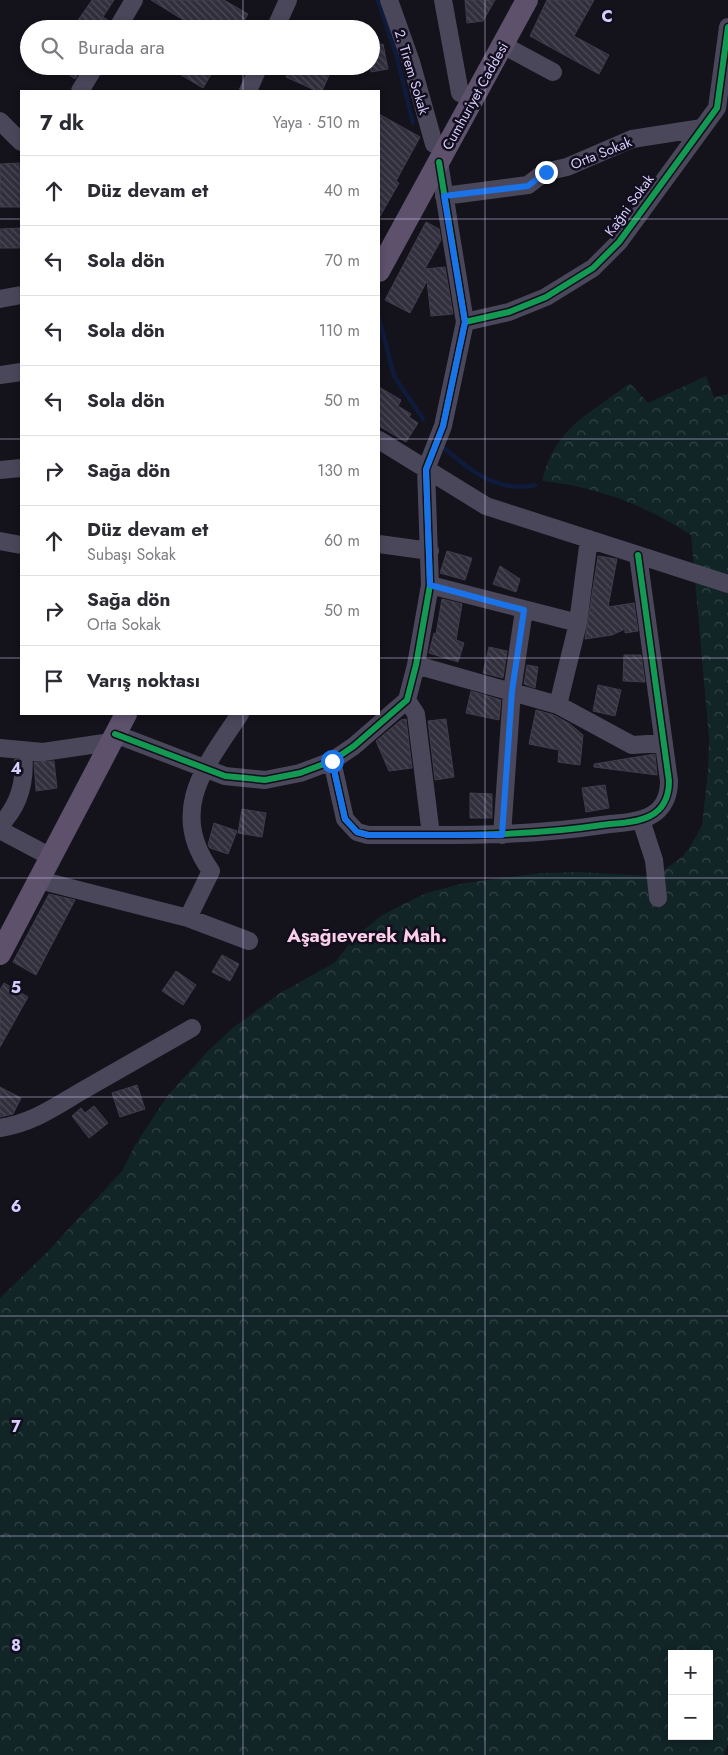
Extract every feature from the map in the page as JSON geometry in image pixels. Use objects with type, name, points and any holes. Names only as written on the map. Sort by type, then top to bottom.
[{"type":"main road","name":"Cumhuriyet Caddesi","points":[[380,269],[436,153],[460,93],[510,0]]},
{"type":"main road","name":"Cumhuriyet Caddesi","points":[[380,245],[503,45],[527,0]]},
{"type":"main road","points":[[0,954],[125,715]]},
{"type":"street","points":[[122,20],[134,0]]},
{"type":"street","points":[[279,20],[288,0]]},
{"type":"street","name":"2. Tirem Sokak","points":[[389,0],[411,62],[436,153],[465,322]]},
{"type":"street","points":[[444,0],[460,93]]},
{"type":"street","name":"Kağni Sokak","points":[[465,322],[494,316],[530,305],[563,289],[592,268],[619,242],[702,128],[723,108],[728,27]]},
{"type":"street","points":[[503,45],[553,72]]},
{"type":"street","points":[[81,90],[90,75]]},
{"type":"street","points":[[248,90],[255,75]]},
{"type":"street","points":[[0,121],[20,141]]},
{"type":"street","name":"Orta Sokak","points":[[444,196],[528,186],[546,172],[567,167],[632,139],[702,128]]},
{"type":"street","points":[[0,299],[20,295]]},
{"type":"street","points":[[0,748],[23,752],[62,750],[113,738],[237,779],[265,780],[305,772],[332,761],[354,746],[407,700],[416,665],[430,585],[426,470],[443,426],[465,322]]},
{"type":"street","points":[[0,375],[20,372]]},
{"type":"street","points":[[380,441],[486,506],[728,584]]},
{"type":"street","points":[[0,470],[20,468]]},
{"type":"street","points":[[558,704],[578,623],[589,539]]},
{"type":"street","points":[[0,541],[20,545]]},
{"type":"street","points":[[380,544],[430,551]]},
{"type":"street","points":[[332,761],[345,819],[350,827],[368,835],[502,835],[583,828],[641,820],[658,810],[667,796],[669,781],[638,555]]},
{"type":"street","points":[[430,585],[578,623]]},
{"type":"street","points":[[502,835],[512,691],[524,610]]},
{"type":"street","points":[[416,665],[558,704],[632,745],[664,743]]},
{"type":"street","points":[[407,700],[416,714],[431,835]]},
{"type":"street","points":[[188,918],[211,871],[198,851],[192,828],[194,796],[203,768],[239,715]]},
{"type":"street","points":[[0,825],[10,813],[19,795],[24,774],[23,752]]},
{"type":"street","points":[[641,820],[654,860],[658,898]]},
{"type":"street","points":[[0,830],[51,857]]},
{"type":"street","points":[[39,880],[188,918],[250,941]]},
{"type":"street","points":[[0,1128],[18,1124],[50,1112],[192,1028]]},
{"type":"green space","points":[[706,376],[714,397],[728,394],[728,1744],[724,1755],[0,1755],[0,1298],[50,1249],[122,1171],[135,1145],[168,1095],[208,1051],[230,1030],[280,993],[334,963],[355,937],[382,915],[426,893],[464,883],[542,873],[579,872],[650,876],[662,871],[682,857],[702,825],[708,770],[709,739],[691,535],[674,524],[620,499],[582,488],[542,481],[548,462],[565,434],[588,413],[630,383],[648,403]]},
{"type":"building","points":[[92,0],[114,0],[103,17],[108,20],[78,20]]},
{"type":"building","points":[[151,0],[224,0],[248,14],[244,20],[183,20]]},
{"type":"building","points":[[465,0],[495,0],[483,21],[467,23]]},
{"type":"building","points":[[547,0],[594,0],[574,36],[609,55],[599,74],[530,36]]},
{"type":"building","points":[[380,44],[383,44],[388,69],[380,70]]},
{"type":"building","points":[[181,75],[211,75],[203,88]]},
{"type":"building","points":[[287,75],[329,75],[322,90],[315,90],[286,77]]},
{"type":"building","points":[[380,115],[420,137],[396,181],[399,183],[380,216]]},
{"type":"building","points":[[19,163],[20,207],[0,207],[0,164]]},
{"type":"building","points":[[426,222],[439,229],[441,240],[425,269],[445,267],[453,314],[431,316],[427,281],[410,313],[385,300]]},
{"type":"building","points":[[20,228],[20,248],[0,248],[0,229]]},
{"type":"building","points":[[380,388],[401,400],[398,406],[411,414],[409,417],[418,423],[406,442],[380,427]]},
{"type":"building","points":[[447,551],[472,558],[465,580],[440,573]]},
{"type":"building","points":[[598,556],[617,559],[608,607],[634,603],[638,631],[625,633],[625,629],[612,635],[585,639]]},
{"type":"building","points":[[500,566],[520,579],[516,592],[493,584]]},
{"type":"building","points":[[442,599],[462,604],[456,640],[464,643],[458,662],[429,653],[434,633],[436,634]]},
{"type":"building","points":[[489,647],[507,651],[503,678],[483,673]]},
{"type":"building","points":[[624,655],[641,655],[645,682],[623,681]]},
{"type":"building","points":[[527,665],[538,667],[535,688],[524,684]]},
{"type":"building","points":[[598,685],[621,690],[615,716],[593,711]]},
{"type":"building","points":[[471,691],[501,700],[499,720],[466,713]]},
{"type":"building","points":[[536,710],[554,715],[570,724],[583,735],[580,765],[558,762],[559,750],[529,744]]},
{"type":"building","points":[[406,719],[412,768],[389,771],[376,741],[401,720]]},
{"type":"building","points":[[446,719],[454,777],[435,780],[428,721]]},
{"type":"building","points":[[655,754],[657,775],[594,767],[594,764]]},
{"type":"building","points":[[54,761],[57,788],[36,791],[34,762]]},
{"type":"building","points":[[605,785],[609,808],[586,812],[582,788]]},
{"type":"building","points":[[470,793],[492,794],[492,818],[470,818]]},
{"type":"building","points":[[242,809],[266,813],[262,837],[238,833]]},
{"type":"building","points":[[214,823],[237,831],[228,854],[210,848],[208,845]]},
{"type":"building","points":[[49,894],[75,900],[36,975],[13,962]]},
{"type":"building","points":[[222,955],[239,964],[230,981],[212,972]]},
{"type":"building","points":[[176,971],[196,985],[183,1005],[162,991]]},
{"type":"building","points":[[4,983],[28,997],[0,1047],[0,990]]},
{"type":"building","points":[[137,1085],[145,1109],[120,1117],[112,1093]]},
{"type":"building","points":[[0,1087],[21,1098],[13,1114],[0,1117]]},
{"type":"building","points":[[94,1106],[108,1123],[89,1138],[72,1116],[81,1108],[85,1113]]},
{"type":"waterway","points":[[378,0],[396,54],[413,123]]},
{"type":"waterway","points":[[380,322],[394,376],[423,419]]},
{"type":"waterway","points":[[442,446],[484,478],[509,486],[535,485]]},
{"type":"cycle path","points":[[465,322],[509,312],[546,297],[593,268],[619,242],[717,108],[728,27]]},
{"type":"cycle path","points":[[115,734],[225,776],[265,780],[300,773],[332,761],[354,746],[407,700],[416,665],[430,585],[426,469],[443,426],[465,322],[439,162]]},
{"type":"cycle path","points":[[332,761],[345,819],[357,832],[368,835],[544,832],[633,821],[655,813],[665,801],[669,781],[638,555]]},
{"type":"district","name":"Aşağıeverek Mah.","points":[[367,935]]},
{"type":"route","points":[[332,761],[345,819],[350,827],[357,832],[368,835],[502,835],[512,691],[524,610],[430,585],[426,470],[443,426],[465,322],[444,196],[528,186],[533,180],[546,172]]}]
